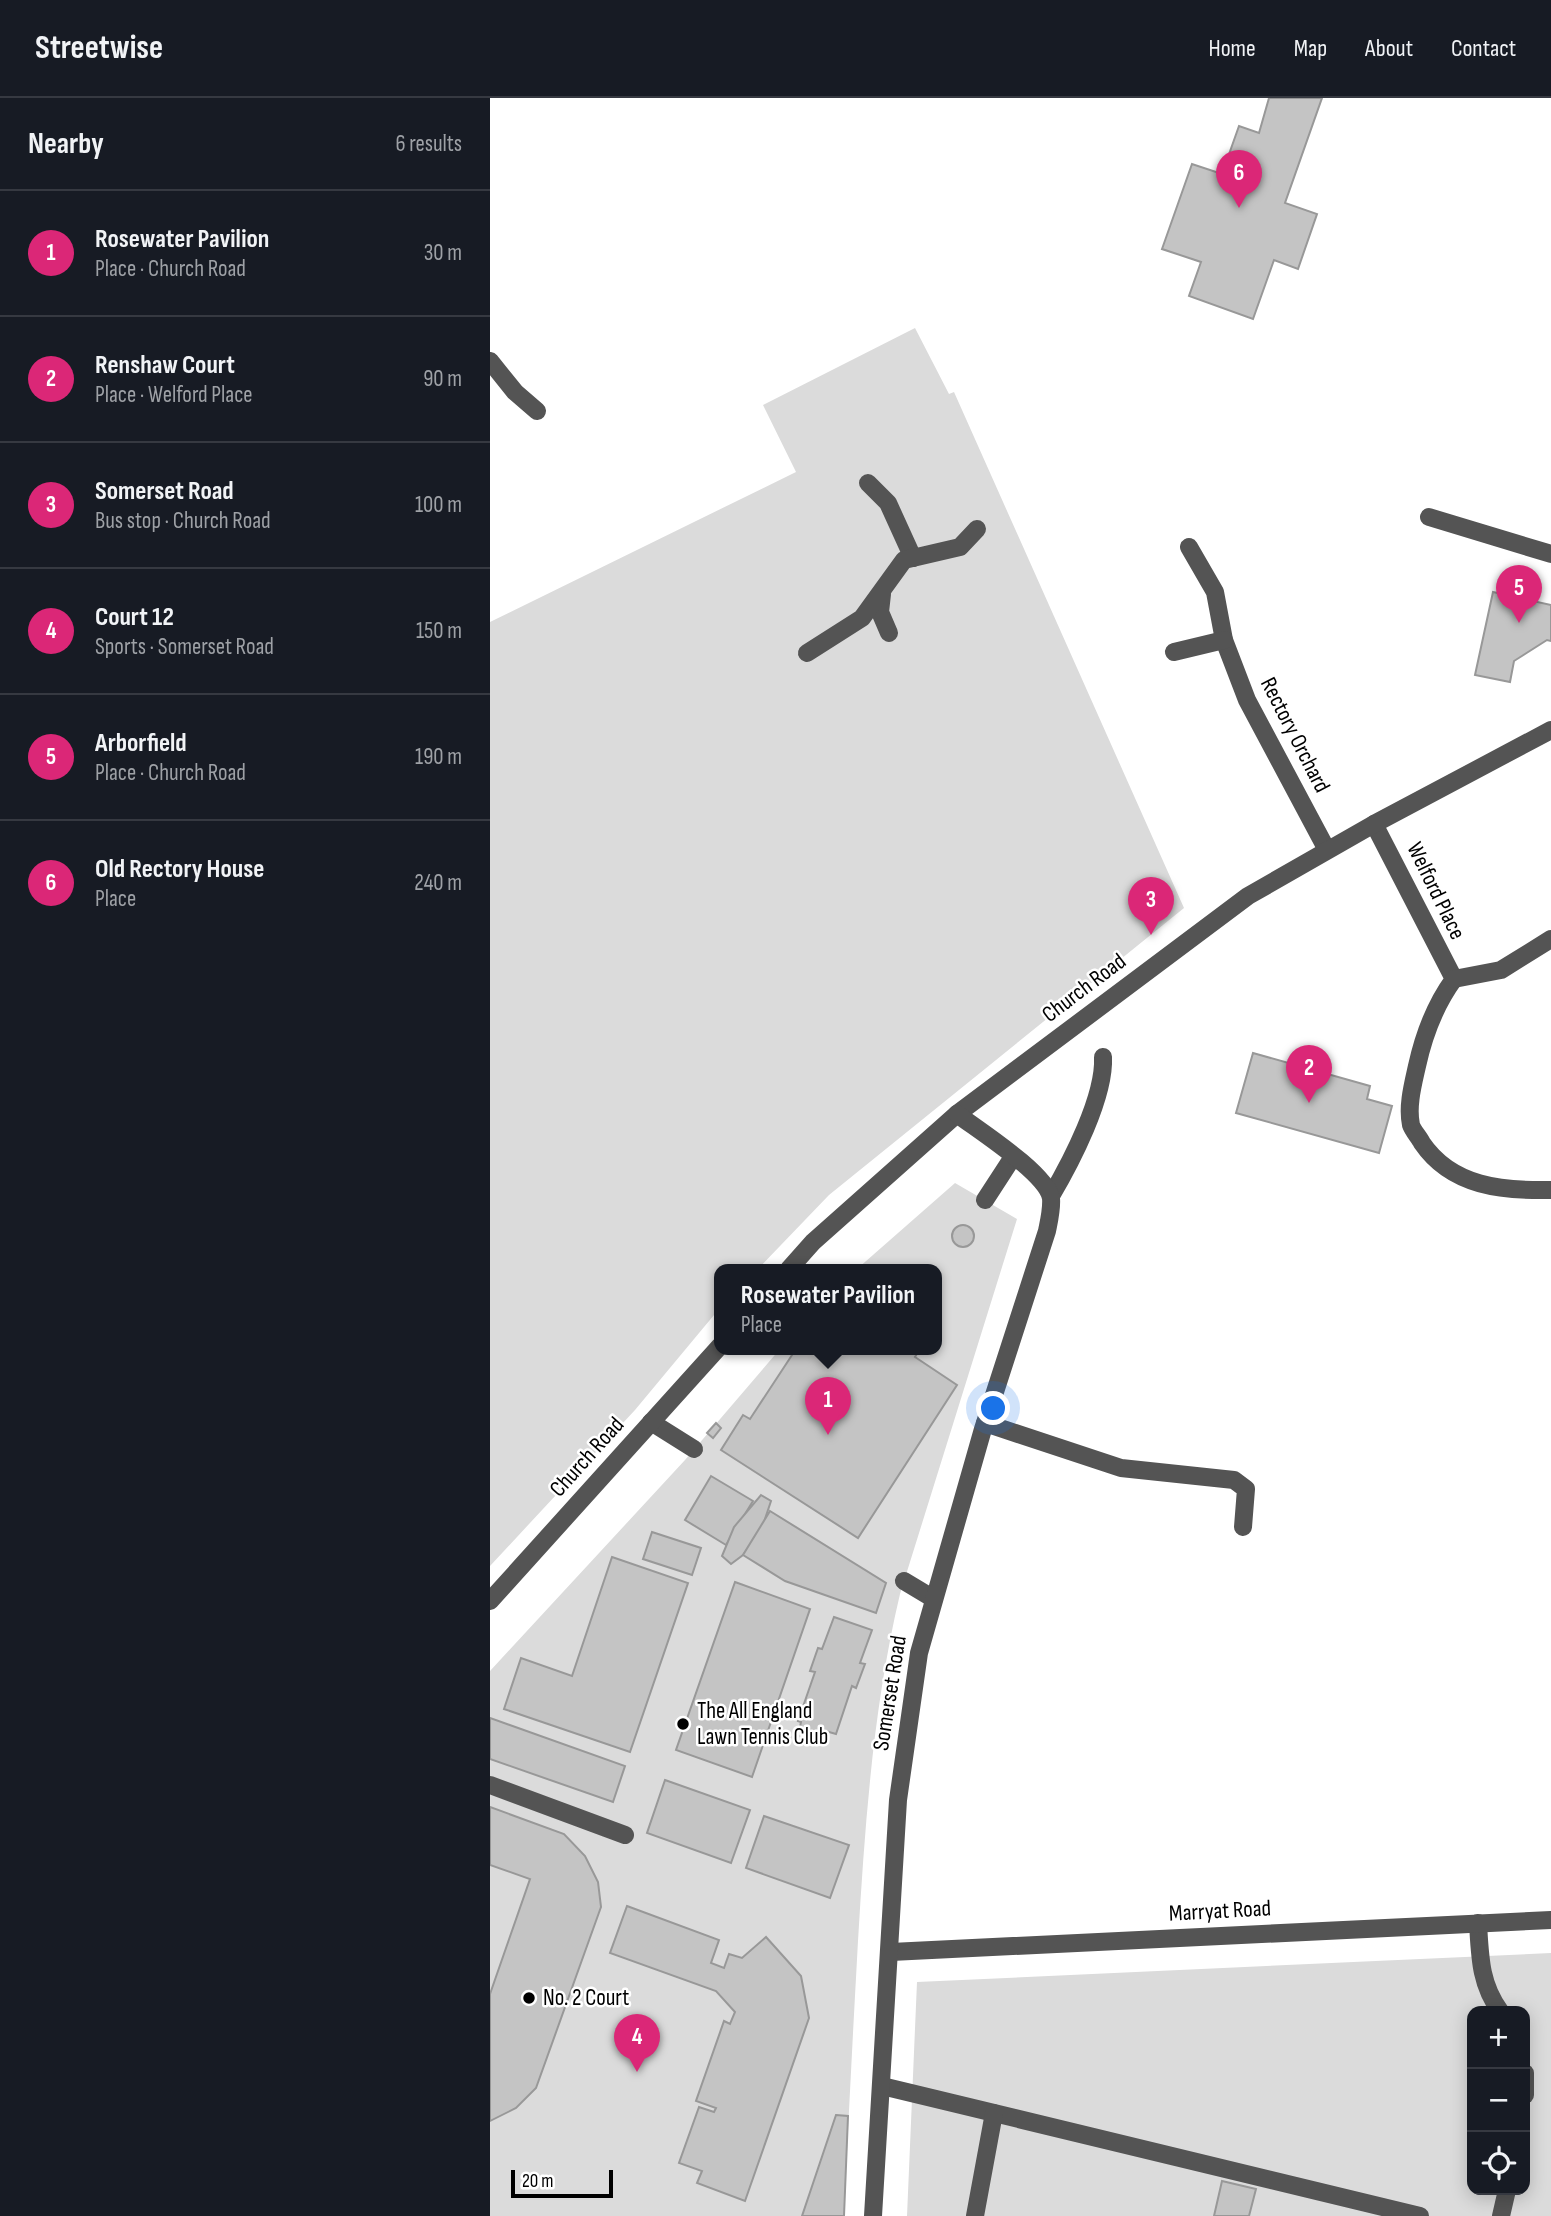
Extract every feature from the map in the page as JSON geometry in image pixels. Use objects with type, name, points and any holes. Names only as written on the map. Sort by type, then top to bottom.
[{"type":"street","points":[[490,361],[515,392],[537,411]]},
{"type":"street","points":[[868,483],[888,503],[913,558]]},
{"type":"street","points":[[1429,517],[1551,554]]},
{"type":"street","points":[[807,653],[862,618],[882,594],[904,560],[960,547],[977,529]]},
{"type":"street","name":"Rectory Orchard","points":[[1189,547],[1215,592],[1224,640],[1247,700],[1327,850]]},
{"type":"street","points":[[882,594],[880,612],[888,633]]},
{"type":"street","points":[[1174,652],[1224,640]]},
{"type":"street","name":"Church Road","points":[[793,1264],[813,1242],[957,1114],[1248,896],[1374,824],[1551,730]]},
{"type":"street","name":"Welford Place","points":[[1374,824],[1454,979]]},
{"type":"street","points":[[1551,939],[1501,970],[1454,979],[1439,999],[1422,1043],[1411,1090],[1411,1126],[1435,1158],[1450,1171],[1476,1184],[1506,1191],[1551,1190]]},
{"type":"street","name":"Somerset Road","points":[[873,2216],[891,1952],[898,1800],[919,1653],[985,1423],[1047,1231],[1051,1196],[1068,1167],[1094,1101],[1104,1071],[1103,1057]]},
{"type":"street","points":[[957,1114],[1039,1179],[1051,1196]]},
{"type":"street","points":[[985,1200],[1013,1157]]},
{"type":"street","name":"Church Road","points":[[490,1601],[714,1352]]},
{"type":"street","points":[[651,1422],[695,1449]]},
{"type":"street","points":[[985,1423],[1121,1468],[1234,1480],[1246,1489],[1243,1527]]},
{"type":"street","points":[[904,1581],[934,1599]]},
{"type":"street","points":[[490,1785],[625,1835]]},
{"type":"street","name":"Marryat Road","points":[[891,1952],[1551,1920]]},
{"type":"street","points":[[1478,1923],[1481,1975],[1489,1996],[1496,2006]]},
{"type":"street","points":[[882,2086],[1420,2216]]},
{"type":"street","points":[[975,2216],[994,2113]]},
{"type":"street","points":[[1501,2216],[1506,2195]]},
{"type":"shaded area","points":[[915,328],[949,394],[954,392],[1184,908],[829,1195],[763,1264],[714,1264],[714,1315],[635,1410],[490,1566],[490,622],[796,472],[763,405]]},
{"type":"shaded area","name":"The All England Lawn Tennis Club","points":[[955,1183],[1017,1219],[900,1594],[883,1680],[864,1853],[844,2216],[490,2216],[490,1671],[685,1460],[775,1355],[942,1355],[942,1264],[863,1264]]},
{"type":"shaded area","points":[[1551,1953],[1551,2216],[907,2216],[917,1982]]},
{"type":"building","points":[[1269,98],[1322,98],[1285,203],[1317,214],[1298,269],[1274,260],[1253,319],[1189,296],[1201,262],[1162,249],[1192,164],[1222,174],[1239,126],[1259,133]]},
{"type":"building","points":[[1493,592],[1551,605],[1551,641],[1547,640],[1514,661],[1510,682],[1475,675]]},
{"type":"building","points":[[1253,1053],[1370,1086],[1367,1099],[1392,1106],[1379,1153],[1236,1113]]},
{"type":"building","points":[[963,1225],[971,1228],[974,1236],[971,1244],[963,1247],[955,1244],[952,1236],[955,1228]]},
{"type":"building","points":[[792,1355],[916,1355],[915,1357],[957,1385],[858,1538],[721,1450],[743,1415],[750,1419]]},
{"type":"building","points":[[716,1423],[721,1428],[713,1438],[707,1433]]},
{"type":"building","points":[[711,1476],[753,1501],[726,1545],[685,1520]]},
{"type":"building","points":[[761,1495],[771,1501],[761,1531],[743,1555],[731,1564],[722,1556],[734,1527]]},
{"type":"building","points":[[770,1511],[886,1583],[876,1613],[785,1581],[743,1555]]},
{"type":"building","points":[[652,1532],[701,1548],[692,1575],[643,1559]]},
{"type":"building","points":[[612,1557],[688,1583],[630,1752],[504,1709],[521,1658],[572,1676]]},
{"type":"building","points":[[735,1582],[810,1609],[752,1777],[676,1750]]},
{"type":"building","points":[[834,1617],[872,1630],[860,1663],[865,1664],[856,1688],[852,1686],[836,1734],[822,1730],[821,1734],[800,1727],[801,1722],[798,1721],[815,1672],[810,1671]]},
{"type":"building","points":[[490,1718],[625,1766],[613,1802],[490,1759]]},
{"type":"building","points":[[665,1780],[750,1810],[731,1863],[647,1833]]},
{"type":"building","name":"No. 2 Court","points":[[490,1807],[564,1834],[585,1856],[598,1882],[601,1907],[536,2088],[516,2108],[490,2121],[490,1994],[530,1879],[490,1865]]},
{"type":"building","points":[[764,1816],[849,1845],[830,1898],[746,1868]]},
{"type":"building","points":[[627,1906],[719,1940],[711,1963],[724,1968],[729,1954],[742,1958],[766,1937],[801,1976],[809,2018],[745,2201],[697,2183],[702,2171],[679,2163],[699,2107],[714,2112],[716,2108],[696,2101],[724,2021],[730,2024],[735,2012],[716,1991],[610,1953]]},
{"type":"building","points":[[836,2115],[848,2116],[844,2216],[802,2216]]},
{"type":"building","points":[[1222,2181],[1256,2189],[1249,2216],[1214,2216]]},
{"type":"place","name":"Old Rectory House","points":[[1239,208]]},
{"type":"place","name":"Arborfield","points":[[1519,623]]},
{"type":"place","name":"Somerset Road","points":[[1151,935]]},
{"type":"place","name":"Renshaw Court","points":[[1309,1103]]},
{"type":"place","name":"Rosewater Pavilion","points":[[828,1435]]},
{"type":"place","name":"The All England Lawn Tennis Club","points":[[683,1724]]},
{"type":"place","name":"No. 2 Court","points":[[529,1998]]},
{"type":"place","name":"Court 12","points":[[637,2072]]}]
